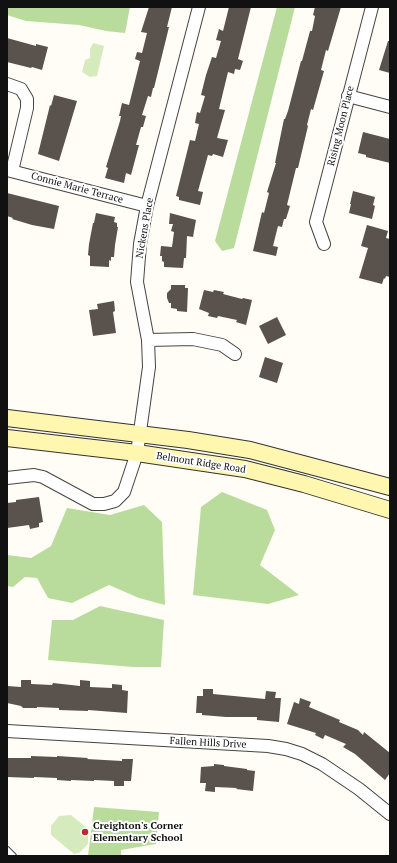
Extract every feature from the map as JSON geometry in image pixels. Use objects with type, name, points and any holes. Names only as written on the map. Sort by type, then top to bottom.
[{"type":"main road","name":"Belmont Ridge Road","points":[[7,418],[188,440],[250,450],[390,487]]},
{"type":"main road","name":"Belmont Ridge Road","points":[[7,438],[137,453],[244,469],[304,484],[390,510]]},
{"type":"street","name":"Nickens Place","points":[[7,478],[34,475],[43,477],[93,504],[104,504],[115,501],[124,492],[137,453],[141,434],[149,367],[148,340],[137,282],[140,244],[147,206],[199,7]]},
{"type":"street","name":"Rising Moon Place","points":[[324,244],[316,222],[372,7]]},
{"type":"street","points":[[7,84],[21,89],[28,99],[27,108],[9,170]]},
{"type":"street","points":[[348,96],[390,107]]},
{"type":"street","name":"Connie Marie Terrace","points":[[9,170],[147,206]]},
{"type":"street","points":[[148,340],[193,339],[222,345],[235,354]]},
{"type":"street","name":"Fallen Hills Drive","points":[[7,731],[268,746],[286,749],[302,754],[322,764],[390,814]]},
{"type":"lane","points":[[7,850],[13,856]]},
{"type":"green space","points":[[7,7],[130,7],[125,33],[106,31],[79,25],[26,21],[7,15]]},
{"type":"green space","points":[[277,7],[295,7],[234,248],[222,251],[215,241]]},
{"type":"green space","points":[[93,43],[104,46],[97,76],[90,77],[82,72],[85,60],[90,58],[90,49]]},
{"type":"green space","points":[[222,492],[267,510],[275,530],[260,565],[299,595],[268,604],[193,595],[201,507]]},
{"type":"green space","points":[[144,505],[162,522],[165,605],[139,598],[109,585],[72,603],[48,598],[37,578],[25,577],[13,587],[7,586],[7,555],[31,558],[51,546],[67,508],[110,515]]},
{"type":"green space","points":[[100,606],[164,620],[161,667],[133,667],[48,660],[52,620],[73,620]]},
{"type":"green space","points":[[94,807],[159,812],[156,844],[121,850],[121,856],[88,856]]},
{"type":"green space","points":[[71,815],[88,829],[88,844],[79,853],[74,854],[51,835],[51,826],[59,816]]},
{"type":"building","points":[[149,7],[172,7],[167,27],[169,27],[154,88],[151,97],[148,96],[142,115],[146,116],[136,145],[139,145],[131,175],[126,173],[124,183],[105,178],[108,168],[106,167],[120,121],[121,116],[119,116],[122,103],[129,105],[140,61],[135,59],[137,52],[142,53],[147,33],[141,32]]},
{"type":"building","points":[[229,7],[251,7],[238,59],[243,61],[240,70],[235,69],[234,74],[228,72],[219,109],[225,110],[217,138],[228,140],[223,157],[213,154],[212,156],[208,155],[198,191],[203,192],[200,205],[179,200],[179,197],[176,196],[190,140],[195,141],[199,124],[195,123],[197,112],[200,113],[205,96],[201,95],[206,75],[212,57],[216,58],[221,41],[216,40],[219,29],[223,31]]},
{"type":"building","points":[[315,7],[341,7],[328,51],[326,50],[321,70],[324,71],[313,110],[311,109],[298,168],[296,168],[287,205],[290,206],[282,227],[278,226],[273,246],[278,247],[276,256],[253,251],[262,212],[264,213],[269,193],[267,192],[276,163],[284,119],[288,111],[310,31],[312,31]]},
{"type":"building","points":[[7,38],[36,46],[36,44],[48,47],[42,70],[7,62]]},
{"type":"building","points":[[388,41],[390,41],[390,73],[379,70]]},
{"type":"building","points":[[54,95],[77,101],[59,161],[38,154],[50,105],[51,106]]},
{"type":"building","points":[[363,132],[390,139],[390,163],[366,157],[366,155],[358,153]]},
{"type":"building","points":[[353,191],[375,197],[373,205],[375,206],[372,219],[349,213]]},
{"type":"building","points":[[7,193],[59,206],[54,229],[32,225],[7,216]]},
{"type":"building","points":[[96,213],[115,217],[114,222],[117,223],[118,227],[114,257],[111,257],[111,261],[109,260],[109,267],[90,266],[90,256],[88,255],[89,244]]},
{"type":"building","points":[[170,213],[196,220],[193,237],[187,236],[186,258],[184,258],[183,268],[164,267],[162,256],[160,256],[161,246],[172,247],[174,232],[171,231],[173,224],[169,224]]},
{"type":"building","points":[[367,225],[388,231],[386,238],[390,239],[390,277],[386,276],[382,284],[359,278],[368,248],[361,246]]},
{"type":"building","points":[[171,285],[185,285],[185,288],[188,288],[187,312],[177,311],[177,309],[171,308],[171,303],[169,303],[167,298],[167,293],[171,289]]},
{"type":"building","points":[[204,290],[224,292],[223,294],[252,300],[246,325],[236,322],[237,320],[218,316],[217,318],[208,316],[209,313],[199,309]]},
{"type":"building","points":[[114,301],[115,311],[113,312],[116,333],[93,336],[89,310],[98,309],[97,304]]},
{"type":"building","points":[[277,317],[286,335],[268,344],[259,326]]},
{"type":"building","points":[[265,357],[283,363],[277,383],[259,377]]},
{"type":"building","points":[[39,497],[43,522],[39,523],[39,527],[30,529],[29,525],[7,528],[7,503],[16,502],[16,500]]},
{"type":"building","points":[[21,680],[31,680],[31,684],[52,685],[53,683],[80,686],[80,680],[90,681],[90,687],[112,688],[112,684],[122,685],[122,690],[128,691],[127,713],[88,710],[59,710],[59,708],[23,708],[21,706],[7,703],[7,686],[21,687]]},
{"type":"building","points":[[203,689],[213,689],[213,694],[265,699],[266,691],[276,692],[275,698],[281,698],[279,722],[257,720],[257,717],[226,717],[196,713],[197,696],[203,696]]},
{"type":"building","points":[[300,698],[311,702],[309,707],[340,720],[339,722],[358,730],[363,735],[364,732],[390,753],[390,773],[385,780],[355,754],[343,747],[346,744],[325,735],[323,739],[315,735],[316,733],[287,724],[294,702],[299,704]]},
{"type":"building","points":[[31,756],[57,756],[122,761],[122,759],[133,759],[131,781],[124,781],[124,786],[114,786],[114,781],[71,781],[57,780],[57,778],[7,777],[7,758],[31,758]]},
{"type":"building","points":[[214,764],[255,771],[253,791],[236,789],[237,788],[215,787],[215,792],[205,791],[206,783],[200,783],[201,767],[214,766]]},
{"type":"place","name":"Creighton's Corner Elementary School","points":[[85,832]]}]
